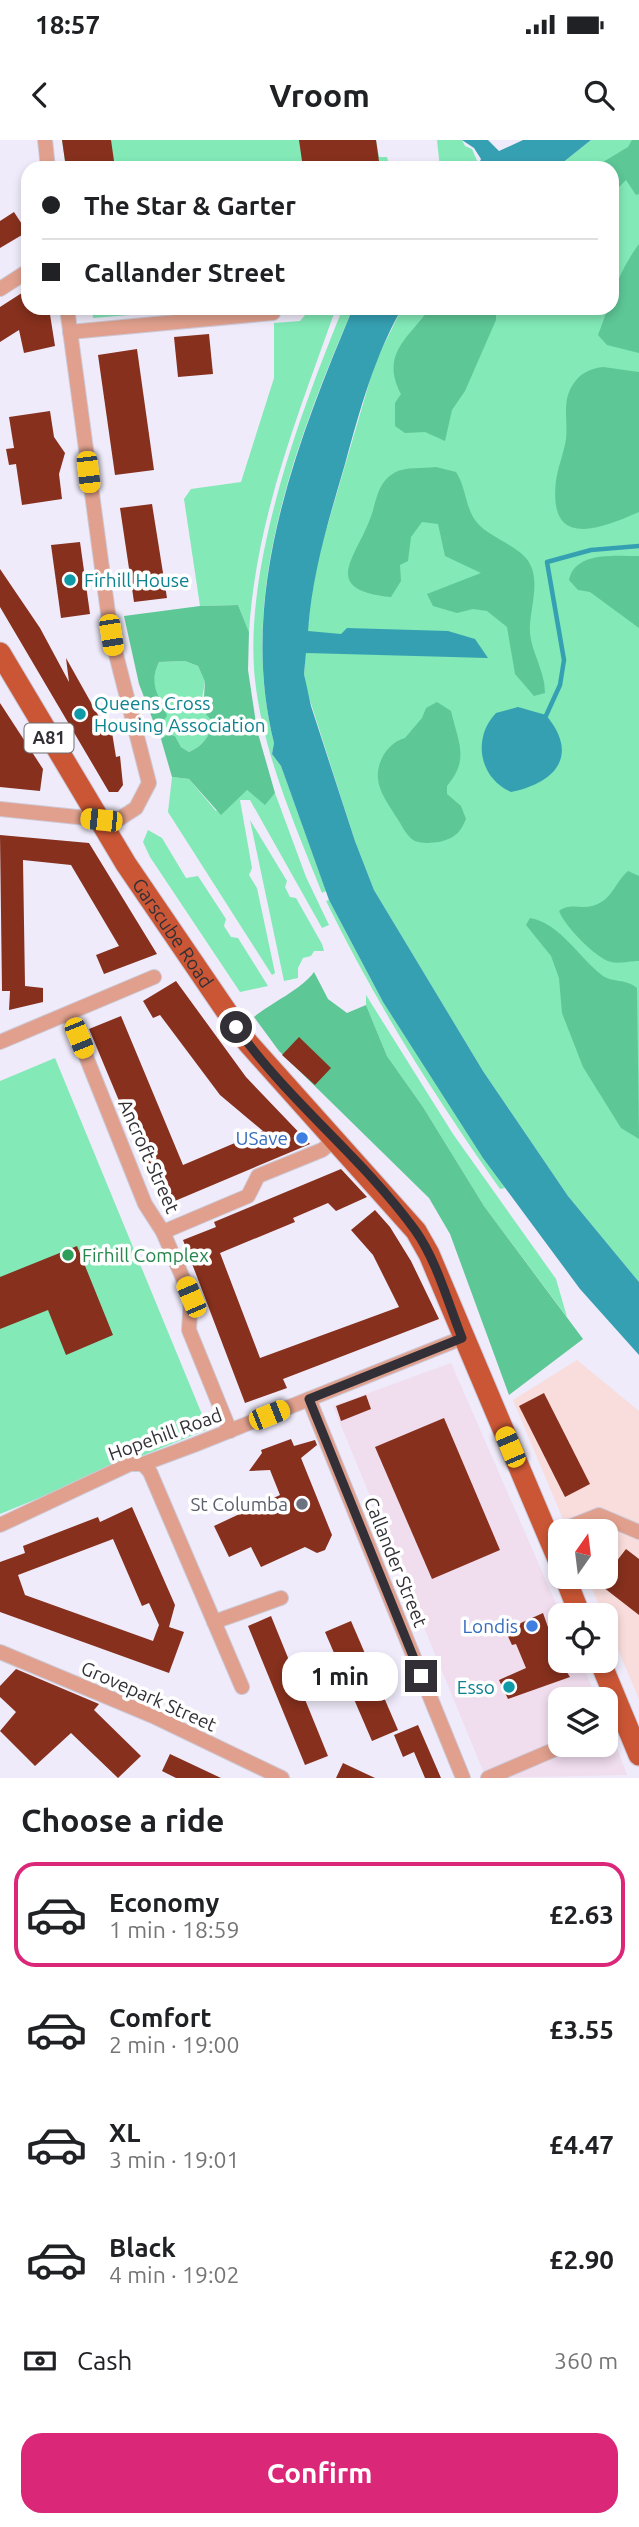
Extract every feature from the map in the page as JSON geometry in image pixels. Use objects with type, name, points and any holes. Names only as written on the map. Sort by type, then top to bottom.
[{"type":"main road","name":"Garscube Road","points":[[0,653],[64,764],[174,938],[248,1043],[416,1231],[429,1254],[462,1338],[548,1533]]},
{"type":"main road","points":[[618,1727],[639,1755]]},
{"type":"street","points":[[45,140],[47,161]]},
{"type":"street","points":[[0,289],[21,276]]},
{"type":"street","points":[[0,808],[101,820],[123,819],[136,808],[147,789],[148,774],[114,649],[68,315]]},
{"type":"street","points":[[70,332],[252,315]]},
{"type":"street","points":[[0,1042],[154,977]]},
{"type":"street","name":"Ancroft Street","points":[[69,1014],[145,1204],[163,1232],[191,1297],[189,1329],[230,1431]]},
{"type":"street","points":[[163,1232],[248,1196],[258,1176],[322,1150],[336,1139]]},
{"type":"street","name":"Hopehill Road","points":[[0,1525],[130,1464],[143,1464],[194,1445],[462,1338]]},
{"type":"street","name":"Callander Street","points":[[309,1399],[463,1778]]},
{"type":"street","points":[[143,1464],[150,1472],[242,1687]]},
{"type":"street","points":[[589,1519],[599,1515],[608,1519]]},
{"type":"street","points":[[618,1523],[639,1532]]},
{"type":"street","points":[[214,1622],[281,1598]]},
{"type":"street","name":"Grovepark Street","points":[[0,1652],[153,1716],[273,1776]]},
{"type":"street","points":[[488,1778],[548,1752]]},
{"type":"shaded area","points":[[577,1360],[639,1411],[639,1699],[618,1650],[618,1603],[598,1603],[592,1589],[618,1589],[618,1519],[563,1519],[513,1400]]},
{"type":"shaded area","points":[[451,1363],[556,1603],[548,1603],[548,1673],[586,1673],[592,1687],[548,1687],[548,1757],[618,1757],[618,1751],[627,1775],[486,1778],[333,1406]]},
{"type":"green space","points":[[62,140],[376,140],[379,157],[387,157],[388,161],[65,161]]},
{"type":"green space","points":[[437,140],[462,140],[465,146],[472,149],[477,161],[439,161]]},
{"type":"green space","points":[[591,140],[639,140],[639,1282],[568,1196],[483,1071],[374,890],[355,841],[306,688],[304,674],[311,590],[318,558],[375,363],[399,315],[619,315],[619,161],[565,161]]},
{"type":"green space","points":[[632,140],[639,140],[639,194],[636,195],[626,180],[619,187],[619,161],[605,161],[628,147]]},
{"type":"green space","points":[[639,244],[639,353],[607,345],[598,335],[605,315],[619,315],[619,280]]},
{"type":"green space","points":[[93,315],[129,315],[93,318]]},
{"type":"green space","points":[[305,315],[334,315],[294,427],[270,508],[260,548],[249,632],[238,605],[200,606],[184,499],[191,489],[241,482],[274,378],[274,323],[300,321]]},
{"type":"green space","points":[[340,315],[350,315],[311,412],[293,466],[267,576],[263,632],[264,687],[274,743],[272,754],[281,766],[326,891],[322,893],[274,768],[256,688],[253,643],[265,545],[292,444]]},
{"type":"green space","points":[[424,315],[496,315],[465,391],[452,410],[445,441],[425,432],[405,433],[395,426],[395,403],[401,394],[395,380],[395,357]]},
{"type":"green space","points":[[603,367],[639,372],[639,512],[608,524],[579,529],[568,525],[560,517],[556,503],[556,481],[566,439],[567,398],[572,386],[582,375],[589,370]]},
{"type":"green space","points":[[436,467],[456,472],[473,517],[490,534],[519,552],[530,564],[534,590],[530,634],[545,693],[534,696],[515,674],[507,627],[487,611],[473,609],[457,613],[433,606],[427,594],[481,573],[445,556],[438,524],[422,522],[411,537],[408,561],[400,565],[401,581],[391,597],[369,593],[349,580],[351,559],[384,482],[398,471]]},
{"type":"green space","points":[[608,556],[639,556],[639,628],[590,592],[578,590],[569,580],[579,564],[587,560]]},
{"type":"green space","points":[[238,605],[249,632],[248,670],[257,730],[275,793],[265,805],[247,790],[221,815],[189,779],[172,777],[161,739],[168,734],[175,736],[181,747],[189,752],[201,744],[210,733],[214,723],[203,711],[205,682],[198,666],[185,661],[159,662],[154,677],[155,684],[167,716],[159,726],[154,723],[139,684],[124,616],[200,606]]},
{"type":"green space","points":[[185,661],[198,666],[205,682],[202,698],[214,723],[210,733],[198,747],[189,752],[181,747],[175,736],[168,734],[161,739],[154,723],[159,726],[163,706],[154,685],[159,662]]},
{"type":"green space","points":[[437,702],[451,711],[460,750],[458,767],[447,786],[447,794],[461,806],[466,819],[453,837],[439,842],[422,843],[413,840],[404,829],[383,794],[378,772],[381,759],[389,748],[405,738],[422,718],[426,708]]},
{"type":"green space","points":[[172,777],[189,779],[216,811],[247,790],[265,804],[275,793],[306,877],[329,925],[322,928],[250,800],[240,800],[252,868],[249,875],[257,888],[275,973],[272,975],[168,812]]},
{"type":"green space","points":[[250,820],[287,881],[285,887],[290,897],[296,898],[322,944],[324,951],[314,951],[311,956],[303,958],[298,968],[298,978],[284,981]]},
{"type":"green space","points":[[148,830],[162,838],[186,878],[198,876],[226,919],[224,926],[231,937],[238,938],[268,986],[240,992],[150,857],[143,842]]},
{"type":"green space","points":[[628,871],[639,876],[639,961],[614,963],[589,948],[559,911],[567,907],[599,904],[609,896]]},
{"type":"green space","points":[[329,900],[383,1002],[505,1188],[500,1189],[407,1049],[345,939],[326,901]]},
{"type":"green space","points":[[530,918],[541,921],[560,934],[603,976],[637,988],[639,1139],[621,1128],[583,1067],[562,1013],[559,978],[551,956],[526,925]]},
{"type":"green space","points":[[314,972],[328,999],[347,1013],[366,1005],[387,1056],[423,1107],[484,1206],[583,1339],[509,1395],[450,1234],[429,1198],[279,1051],[254,1017],[302,984]]},
{"type":"green space","points":[[366,995],[453,1134],[556,1279],[567,1317],[484,1206],[423,1107],[387,1056],[366,1005]]},
{"type":"green space","name":"Firhill Complex","points":[[55,1058],[208,1429],[0,1514],[0,1081]]},
{"type":"water","points":[[462,140],[488,140],[499,151],[523,140],[591,140],[565,161],[480,161],[474,148]]},
{"type":"water","points":[[350,315],[398,315],[376,365],[356,424],[322,546],[308,631],[341,634],[347,628],[448,631],[475,639],[488,658],[306,653],[304,674],[311,706],[355,841],[374,890],[483,1071],[568,1196],[639,1282],[639,1355],[580,1289],[483,1158],[383,1002],[329,900],[281,766],[272,754],[274,743],[264,687],[263,632],[268,576],[278,521],[293,466]]},
{"type":"water","points":[[518,707],[546,715],[561,743],[561,755],[558,765],[540,782],[511,792],[500,786],[492,777],[482,757],[482,745],[488,723],[496,713]]},
{"type":"building","points":[[62,140],[111,140],[114,161],[65,161]]},
{"type":"building","points":[[299,140],[376,140],[379,161],[302,161]]},
{"type":"building","points":[[14,212],[21,223],[21,236],[0,248],[0,221]]},
{"type":"building","points":[[21,294],[21,315],[50,315],[55,346],[24,353],[19,330],[0,342],[0,307]]},
{"type":"building","points":[[209,334],[213,374],[178,377],[174,337]]},
{"type":"building","points":[[137,349],[154,470],[115,475],[98,355]]},
{"type":"building","points":[[50,411],[54,437],[65,453],[59,474],[62,499],[22,505],[16,464],[9,465],[6,449],[14,448],[9,417]]},
{"type":"building","points":[[152,504],[167,598],[134,602],[120,508]]},
{"type":"building","name":"Firhill House","points":[[80,542],[90,614],[61,618],[51,545]]},
{"type":"building","name":"Queens Cross Housing Association","points":[[0,569],[40,628],[69,682],[66,658],[103,724],[110,720],[116,757],[120,756],[123,785],[118,792],[109,792],[0,607]]},
{"type":"building","points":[[0,703],[43,769],[40,791],[0,787]]},
{"type":"building","points":[[0,835],[89,843],[157,954],[104,974],[96,955],[119,946],[71,865],[23,860],[25,986],[43,988],[43,1002],[9,1010],[10,991],[2,991]]},
{"type":"building","points":[[176,981],[246,1077],[310,1144],[163,1206],[89,1029],[121,1016],[183,1165],[263,1131],[220,1095],[160,1015],[153,1018],[143,1001]]},
{"type":"building","points":[[299,1037],[331,1068],[315,1085],[282,1055]]},
{"type":"building","points":[[341,1169],[367,1197],[336,1211],[328,1203],[293,1218],[295,1222],[220,1253],[260,1358],[399,1307],[373,1255],[351,1230],[375,1210],[390,1227],[411,1261],[439,1319],[283,1379],[287,1388],[245,1403],[183,1240],[216,1227],[214,1222]]},
{"type":"building","points":[[77,1246],[113,1335],[66,1355],[48,1310],[0,1329],[0,1277]]},
{"type":"building","points":[[544,1393],[590,1484],[565,1497],[519,1406]]},
{"type":"building","points":[[366,1395],[371,1409],[341,1421],[336,1406]]},
{"type":"building","points":[[444,1418],[500,1550],[432,1579],[375,1447]]},
{"type":"building","points":[[291,1439],[294,1446],[315,1440],[317,1445],[301,1458],[332,1535],[325,1550],[317,1553],[305,1547],[261,1567],[251,1547],[229,1557],[214,1526],[280,1495],[270,1470],[249,1471],[262,1453],[261,1450]]},
{"type":"building","points":[[132,1507],[175,1605],[169,1627],[184,1632],[169,1673],[0,1612],[0,1562],[25,1553],[23,1546],[98,1517],[100,1522]],"holes":[[[113,1539],[142,1606],[149,1603],[159,1625],[153,1641],[25,1595],[18,1575]]]},
{"type":"building","points":[[626,1549],[639,1559],[639,1615],[605,1589],[618,1589],[618,1559]]},
{"type":"building","points":[[543,1613],[548,1627],[548,1673],[568,1673],[570,1677],[508,1699],[499,1680],[526,1668],[516,1644],[512,1645],[505,1630]]},
{"type":"building","points":[[271,1616],[328,1756],[305,1765],[248,1626]]},
{"type":"building","points":[[351,1621],[398,1730],[372,1741],[325,1632]]},
{"type":"building","points":[[16,1669],[99,1704],[94,1710],[141,1756],[118,1778],[71,1733],[35,1766],[0,1731],[16,1712],[0,1697],[0,1686]]},
{"type":"building","points":[[418,1725],[441,1778],[425,1778],[414,1752],[403,1757],[394,1735]]},
{"type":"building","points":[[170,1754],[221,1778],[176,1778],[162,1771]]},
{"type":"building","points":[[343,1763],[375,1778],[336,1778]]},
{"type":"waterway","points":[[544,720],[560,685],[564,660],[547,562],[591,550],[639,546]]},
{"type":"place","name":"Firhill House","points":[[70,580]]},
{"type":"place","name":"Queens Cross Housing Association","points":[[80,714]]},
{"type":"place","name":"USave","points":[[302,1138]]},
{"type":"place","name":"Firhill Complex","points":[[68,1255]]},
{"type":"place","name":"St Columba","points":[[302,1504]]},
{"type":"place","name":"Londis","points":[[532,1626]]},
{"type":"place","name":"Esso","points":[[509,1687]]},
{"type":"route","points":[[236,1027],[275,1076],[336,1139],[416,1231],[429,1254],[462,1338],[309,1399],[421,1676]]}]
